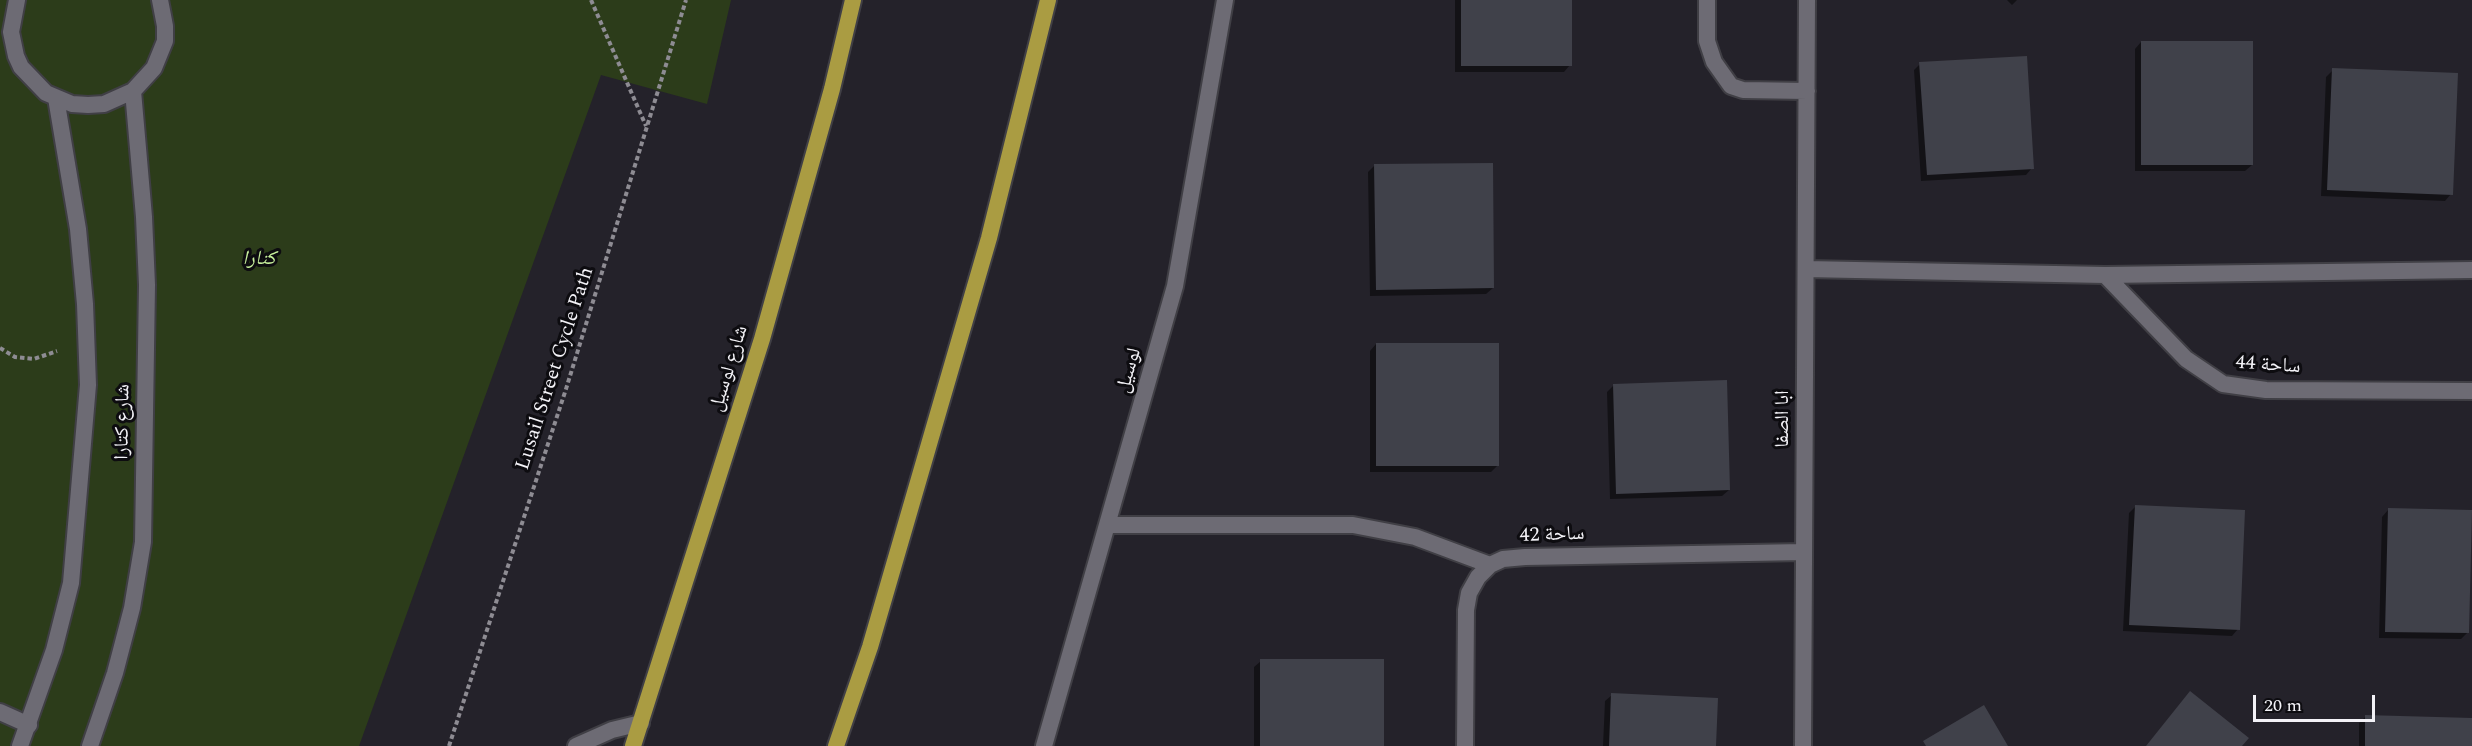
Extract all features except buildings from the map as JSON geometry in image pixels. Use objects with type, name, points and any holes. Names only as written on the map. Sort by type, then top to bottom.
[{"type":"highway","name":"شارع لوسيل","points":[[633,746],[762,339],[832,89],[853,0]]},
{"type":"highway","points":[[837,746],[870,646],[989,238],[1048,0]]},
{"type":"street","points":[[17,0],[6,43],[28,76],[46,93],[72,104],[104,104],[133,92],[150,75],[161,55],[165,26],[160,0]]},
{"type":"street","name":"لوسيل","points":[[1044,746],[1175,286],[1225,0]]},
{"type":"street","points":[[1707,0],[1707,41],[1714,62],[1731,86],[1743,90],[1807,92]]},
{"type":"street","name":"ابا الصفا","points":[[1803,746],[1807,0]]},
{"type":"street","name":"شارع كتارا","points":[[90,746],[115,673],[132,608],[143,542],[147,285],[144,217],[133,92]]},
{"type":"street","name":"شارع كتارا","points":[[20,746],[54,650],[71,583],[88,385],[87,335],[78,229],[57,98]]},
{"type":"street","points":[[1806,269],[2105,275],[2472,270]]},
{"type":"street","name":"ساحة 44","points":[[2105,275],[2186,359],[2223,384],[2266,390],[2472,391]]},
{"type":"street","points":[[1108,525],[1353,525],[1415,537],[1490,565],[1478,578],[1469,593],[1466,610],[1465,746]]},
{"type":"street","name":"ساحة 42","points":[[1490,565],[1503,559],[1525,557],[1804,552]]},
{"type":"street","points":[[0,712],[29,725]]},
{"type":"street","points":[[576,746],[612,730],[641,723]]},
{"type":"path","points":[[591,0],[646,127]]},
{"type":"path","name":"Lusail Street Cycle Path","points":[[449,746],[566,389],[686,0]]},
{"type":"path","points":[[0,348],[15,357],[34,359],[51,354],[87,335]]},
{"type":"green space","name":"كتارا","points":[[0,0],[731,0],[707,104],[601,75],[359,746],[0,746]]}]
